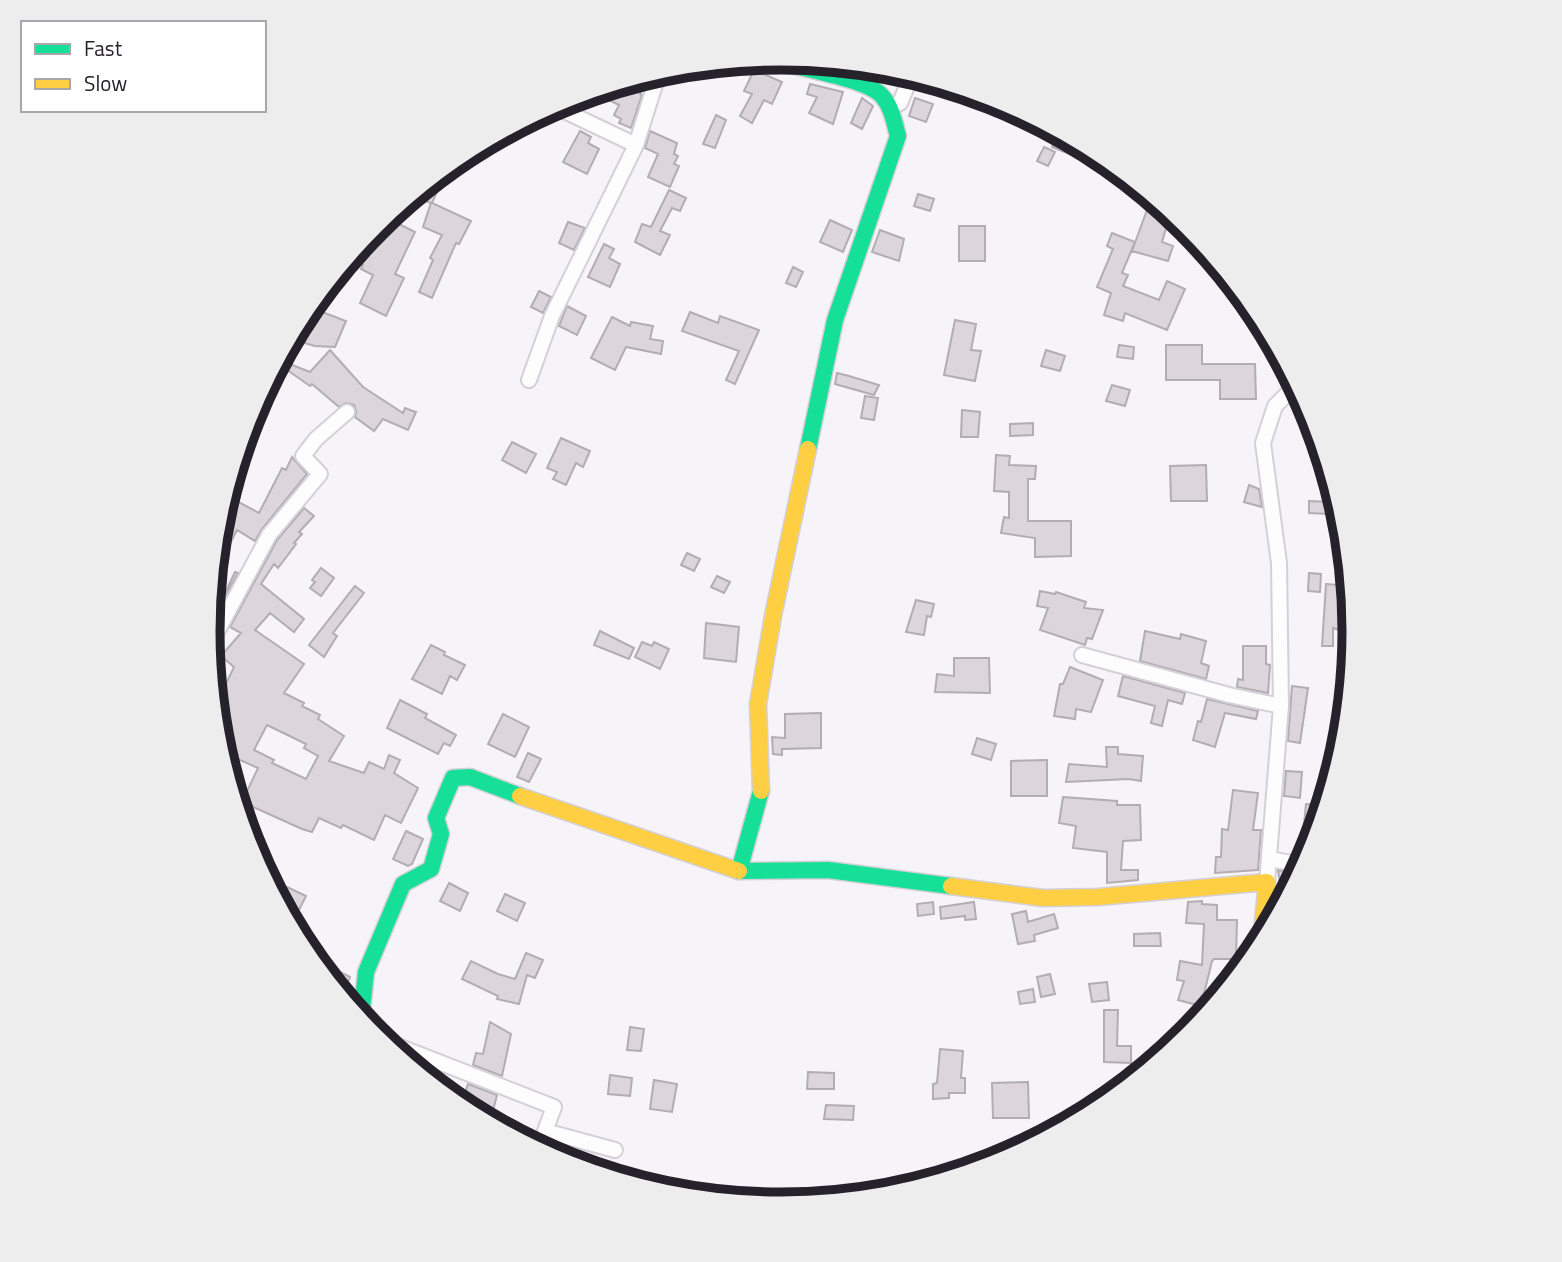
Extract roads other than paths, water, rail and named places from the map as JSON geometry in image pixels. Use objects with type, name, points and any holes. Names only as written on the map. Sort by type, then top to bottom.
[{"type":"street","points":[[739,871],[761,794],[758,704],[773,615],[835,320],[898,136],[889,107],[877,91],[808,71]]},
{"type":"street","points":[[528,380],[552,316],[636,145],[655,85]]},
{"type":"street","points":[[889,107],[900,103],[907,85]]},
{"type":"street","points":[[568,112],[636,145]]},
{"type":"street","points":[[1264,916],[1281,706],[1279,563],[1263,443],[1275,406],[1288,392]]},
{"type":"street","points":[[220,626],[269,535],[320,474],[303,456],[316,439],[347,412]]},
{"type":"street","points":[[1082,655],[1229,695],[1281,706]]},
{"type":"street","points":[[363,1005],[366,972],[403,884],[431,869],[441,834],[436,818],[453,778],[471,777],[589,821],[739,871],[828,870],[1043,898],[1098,897],[1267,882]]},
{"type":"street","points":[[1269,859],[1291,863]]},
{"type":"street","points":[[408,1050],[554,1107],[545,1131],[615,1150]]}]
